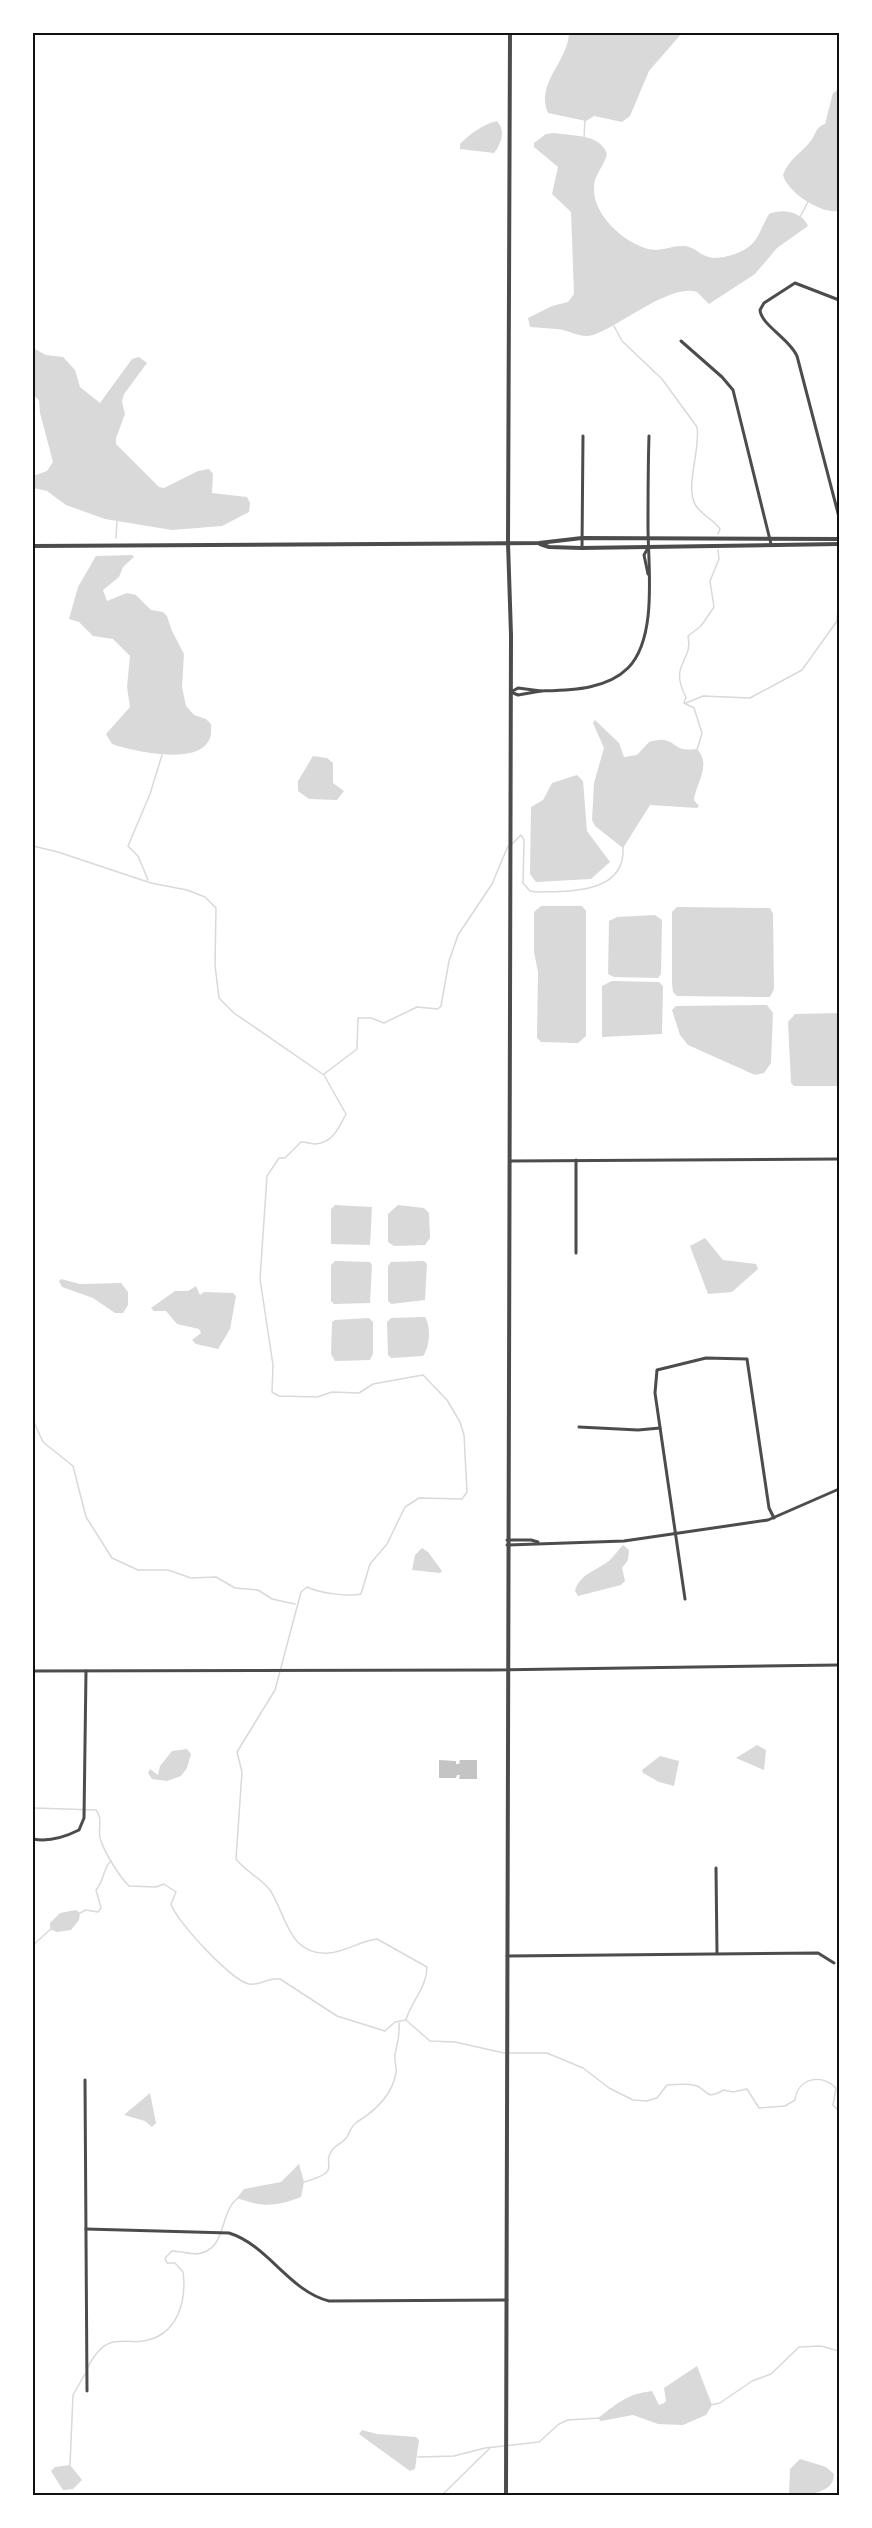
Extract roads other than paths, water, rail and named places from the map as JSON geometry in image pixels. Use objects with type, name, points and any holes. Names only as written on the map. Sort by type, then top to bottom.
[{"type":"street","points":[[506,2495],[511,692],[508,543],[510,33]]},
{"type":"street","points":[[839,300],[800,283],[786,288],[761,306],[760,314],[788,341],[797,356],[839,517]]},
{"type":"street","points":[[681,341],[722,377],[733,390],[771,542]]},
{"type":"street","points":[[582,548],[583,436]]},
{"type":"street","points":[[511,692],[518,695],[594,686],[610,681],[627,669],[638,653],[645,633],[648,575],[644,562],[648,548],[649,436]]},
{"type":"street","points":[[33,546],[539,543],[582,538],[839,542]]},
{"type":"street","points":[[539,543],[549,547],[648,548],[771,542]]},
{"type":"street","points":[[508,1161],[839,1159]]},
{"type":"street","points":[[576,1160],[576,1253]]},
{"type":"street","points":[[685,1599],[654,1385],[657,1370],[706,1358],[747,1359],[769,1508],[774,1518]]},
{"type":"street","points":[[579,1427],[638,1430],[660,1428]]},
{"type":"street","points":[[507,1545],[538,1542],[616,1542],[774,1518],[839,1489]]},
{"type":"street","points":[[507,1539],[531,1539],[538,1542]]},
{"type":"street","points":[[33,1671],[507,1670],[839,1665]]},
{"type":"street","points":[[33,1839],[45,1840],[79,1830],[84,1818],[86,1671]]},
{"type":"street","points":[[716,1868],[717,1954]]},
{"type":"street","points":[[507,1956],[818,1953],[834,1963]]},
{"type":"street","points":[[85,2080],[87,2391]]},
{"type":"street","points":[[86,2229],[229,2233],[249,2243],[307,2290],[329,2301],[507,2300]]},
{"type":"waterway","points":[[584,138],[585,119]]},
{"type":"waterway","points":[[800,217],[809,200]]},
{"type":"waterway","points":[[614,326],[622,341],[662,379],[697,427],[698,436],[692,479],[693,498],[698,509],[720,529],[718,534]]},
{"type":"waterway","points":[[116,538],[117,521]]},
{"type":"waterway","points":[[697,750],[702,733],[694,708],[684,703],[686,697],[681,686],[680,670],[688,651],[688,636],[701,626],[714,607],[710,581],[719,559],[718,550]]},
{"type":"waterway","points":[[686,703],[703,696],[750,698],[802,670],[837,621],[839,592]]},
{"type":"waterway","points":[[148,880],[138,856],[128,846],[150,794],[162,755]]},
{"type":"waterway","points":[[512,844],[521,835],[524,840],[523,883],[530,891],[536,892],[578,890],[605,882],[615,874],[621,863],[623,847]]},
{"type":"waterway","points":[[33,846],[151,883],[187,890],[205,897],[216,908],[215,965],[219,998],[234,1013],[324,1075],[346,1114],[338,1129],[326,1141],[315,1144],[301,1142],[285,1158],[279,1158],[267,1176],[260,1279],[273,1365],[272,1392],[279,1396],[317,1397],[332,1392],[359,1393],[373,1384],[423,1375],[447,1400],[460,1422],[464,1435],[467,1492],[462,1499],[419,1498],[405,1507],[387,1544],[370,1564],[361,1594],[334,1594],[307,1587],[301,1592],[275,1690],[237,1752],[242,1772],[236,1859],[270,1890],[290,1932],[305,1948],[315,1952],[329,1953],[377,1939],[427,1967],[422,1988],[406,2020]]},
{"type":"waterway","points":[[324,1074],[357,1049],[358,1018],[371,1018],[384,1023],[417,1007],[438,1009],[441,1006],[449,961],[458,935],[492,884],[508,846]]},
{"type":"waterway","points":[[33,1420],[43,1442],[73,1466],[86,1517],[112,1558],[138,1570],[168,1570],[191,1578],[216,1577],[235,1588],[258,1590],[272,1599],[295,1604]]},
{"type":"waterway","points":[[33,1808],[96,1810],[99,1816],[102,1844],[112,1864],[125,1882],[129,1886],[156,1887],[164,1884],[176,1892],[171,1904],[183,1923],[205,1949],[241,1980],[253,1984],[280,1979],[337,2016],[385,2031],[395,2022],[406,2020]]},
{"type":"waterway","points":[[80,1913],[86,1910],[98,1912],[101,1908],[96,1890],[110,1862]]},
{"type":"waterway","points":[[33,1945],[52,1928]]},
{"type":"waterway","points":[[407,2021],[430,2041],[455,2042],[504,2053],[547,2053],[583,2068],[609,2088],[633,2100],[647,2101],[657,2098],[667,2085],[687,2084],[712,2095],[724,2090],[733,2092],[747,2089],[759,2108],[785,2106],[795,2100],[797,2093],[805,2083],[817,2079],[824,2080],[836,2088],[833,2105],[839,2111]]},
{"type":"waterway","points":[[304,2182],[328,2171],[329,2155],[333,2149],[345,2139],[355,2124],[387,2096],[396,2073],[395,2057],[399,2023]]},
{"type":"waterway","points":[[88,2367],[103,2347],[114,2342],[155,2338],[172,2325],[181,2306],[183,2272],[175,2263],[167,2263],[165,2258],[172,2251],[196,2254],[213,2246],[232,2205],[238,2198]]},
{"type":"waterway","points":[[710,2405],[720,2403],[752,2381],[771,2374],[799,2347],[821,2346],[839,2351]]},
{"type":"waterway","points":[[70,2465],[73,2395],[85,2374]]},
{"type":"waterway","points":[[418,2457],[454,2456],[485,2448],[539,2442],[559,2424],[568,2420],[600,2418]]},
{"type":"waterway","points":[[442,2495],[490,2448]]}]
